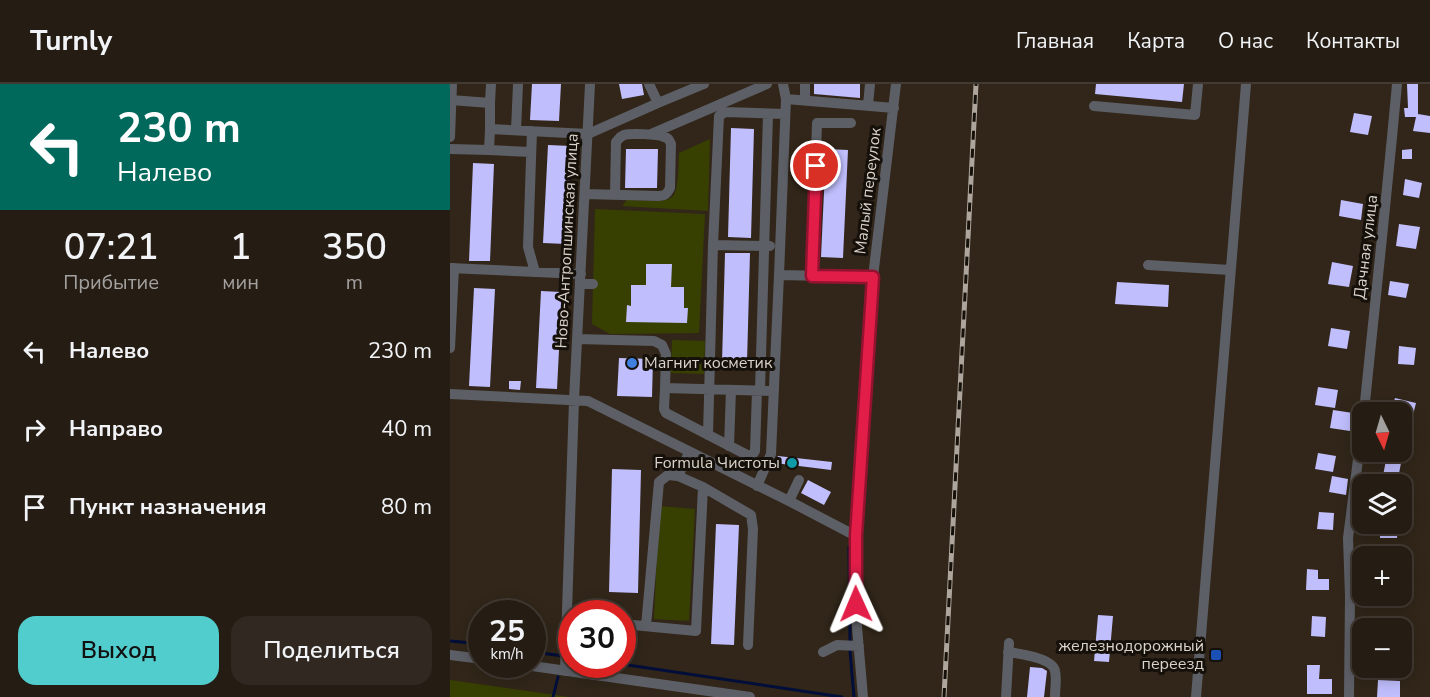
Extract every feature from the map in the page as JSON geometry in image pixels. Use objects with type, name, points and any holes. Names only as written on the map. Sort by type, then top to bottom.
[{"type":"street","points":[[450,137],[452,84]]},
{"type":"street","points":[[489,150],[491,84]]},
{"type":"street","points":[[516,130],[518,84]]},
{"type":"street","name":"Ново-Антропшинская улица","points":[[567,600],[574,400],[591,84]]},
{"type":"street","points":[[649,84],[658,103]]},
{"type":"street","points":[[490,129],[588,134],[704,84]]},
{"type":"street","points":[[648,135],[717,111],[767,84]]},
{"type":"street","points":[[757,486],[771,454],[786,99],[783,84]]},
{"type":"street","points":[[805,84],[805,100]]},
{"type":"street","points":[[868,105],[870,84]]},
{"type":"street","name":"Малый переулок","points":[[864,697],[857,627],[856,536],[873,277],[896,84]]},
{"type":"street","points":[[1094,106],[1195,115],[1198,84]]},
{"type":"street","points":[[1196,697],[1246,84]]},
{"type":"street","name":"Дачная улица","points":[[1365,402],[1388,192],[1397,84]]},
{"type":"street","points":[[786,99],[894,108]]},
{"type":"street","points":[[451,100],[490,103]]},
{"type":"street","points":[[717,111],[785,114]]},
{"type":"street","points":[[708,435],[717,111]]},
{"type":"street","points":[[577,339],[654,342],[662,345],[666,354],[664,409],[666,413],[751,458],[755,451],[759,391],[768,114]]},
{"type":"street","points":[[812,276],[817,123],[851,123]]},
{"type":"street","points":[[532,132],[528,247],[535,272]]},
{"type":"street","points":[[585,194],[615,195],[663,196],[670,188],[671,144],[668,139],[663,136],[625,135],[616,142],[615,195]]},
{"type":"street","points":[[450,149],[531,152]]},
{"type":"street","points":[[713,244],[779,247]]},
{"type":"street","points":[[1148,265],[1230,270]]},
{"type":"street","points":[[450,348],[452,268],[535,272],[580,279],[593,284]]},
{"type":"street","points":[[779,275],[873,277]]},
{"type":"street","points":[[665,388],[774,391]]},
{"type":"street","points":[[729,446],[731,390]]},
{"type":"street","points":[[450,394],[588,401],[856,536]]},
{"type":"street","points":[[678,476],[690,453]]},
{"type":"street","points":[[1349,697],[1348,538],[1358,462]]},
{"type":"street","points":[[646,626],[659,482],[668,475],[678,476],[703,487],[751,515],[753,530],[748,645]]},
{"type":"street","points":[[789,501],[799,480]]},
{"type":"street","points":[[636,625],[696,631],[703,487]]},
{"type":"street","points":[[823,652],[837,645],[859,646]]},
{"type":"street","points":[[1006,697],[1009,648],[1053,665],[1055,696]]},
{"type":"street","points":[[450,655],[468,657]]},
{"type":"street","points":[[615,678],[750,697]]},
{"type":"green space","points":[[710,139],[708,211],[622,206],[627,200],[656,201],[671,197],[677,183],[679,153]]},
{"type":"green space","points":[[595,209],[705,214],[699,333],[610,334],[592,324]]},
{"type":"green space","points":[[672,340],[705,341],[704,374],[671,373]]},
{"type":"green space","points":[[659,506],[695,509],[689,621],[654,619]]},
{"type":"green space","points":[[450,680],[569,697],[450,697]]},
{"type":"building","points":[[532,84],[561,84],[559,121],[530,120]]},
{"type":"building","points":[[619,84],[642,84],[644,95],[622,99]]},
{"type":"building","points":[[814,84],[860,84],[860,98],[814,94]]},
{"type":"building","points":[[1096,84],[1184,84],[1182,102],[1095,94]]},
{"type":"building","points":[[1407,84],[1418,84],[1418,114],[1430,116],[1430,133],[1413,131],[1416,117],[1405,117],[1404,108],[1408,108]]},
{"type":"building","points":[[1354,113],[1372,116],[1368,135],[1350,132]]},
{"type":"building","points":[[731,128],[754,129],[751,238],[728,237]]},
{"type":"building","points":[[548,145],[571,146],[566,244],[543,243]]},
{"type":"building","points":[[626,149],[658,149],[657,188],[625,188]]},
{"type":"building","points":[[826,149],[848,150],[843,258],[821,257]]},
{"type":"building","points":[[1412,149],[1412,159],[1402,159],[1402,150]]},
{"type":"building","points":[[473,163],[494,164],[490,261],[469,261]]},
{"type":"building","points":[[1405,179],[1422,183],[1419,198],[1403,195]]},
{"type":"building","points":[[1341,200],[1363,204],[1361,220],[1339,216]]},
{"type":"building","points":[[1399,224],[1420,227],[1416,249],[1396,246]]},
{"type":"building","points":[[725,253],[750,253],[747,363],[722,362]]},
{"type":"building","points":[[1332,262],[1353,266],[1349,287],[1328,284]]},
{"type":"building","points":[[646,264],[672,264],[671,287],[684,287],[684,308],[688,308],[687,323],[626,322],[627,305],[631,306],[631,285],[646,285]]},
{"type":"building","points":[[1390,281],[1409,284],[1406,298],[1388,295]]},
{"type":"building","points":[[1117,282],[1169,285],[1168,307],[1115,304]]},
{"type":"building","points":[[474,288],[495,289],[490,387],[469,386]]},
{"type":"building","points":[[541,291],[562,292],[557,389],[536,388]]},
{"type":"building","points":[[1331,328],[1350,331],[1347,349],[1328,346]]},
{"type":"building","points":[[1399,346],[1416,348],[1414,365],[1398,364]]},
{"type":"building","points":[[619,358],[653,359],[652,397],[617,396]]},
{"type":"building","points":[[509,381],[521,381],[520,390],[509,389]]},
{"type":"building","points":[[1318,387],[1338,390],[1335,408],[1315,405]]},
{"type":"building","points":[[1395,398],[1412,402],[1394,402]]},
{"type":"building","points":[[1412,402],[1416,403],[1412,419]]},
{"type":"building","points":[[1333,410],[1352,413],[1350,431],[1330,428]]},
{"type":"building","points":[[1318,453],[1336,456],[1333,472],[1315,469]]},
{"type":"building","points":[[778,456],[832,462],[831,470],[775,463]]},
{"type":"building","points":[[1386,462],[1401,463],[1399,474],[1383,474]]},
{"type":"building","points":[[612,469],[641,470],[638,593],[609,592]]},
{"type":"building","points":[[1332,476],[1348,479],[1346,495],[1329,492]]},
{"type":"building","points":[[808,480],[831,492],[824,505],[801,493]]},
{"type":"building","points":[[1319,512],[1334,513],[1333,530],[1317,529]]},
{"type":"building","points":[[716,524],[739,525],[734,645],[711,644]]},
{"type":"building","points":[[1380,534],[1397,534],[1397,538],[1380,538]]},
{"type":"building","points":[[1307,569],[1318,570],[1318,579],[1329,579],[1329,590],[1306,590]]},
{"type":"building","points":[[1098,615],[1113,616],[1109,662],[1094,661]]},
{"type":"building","points":[[1312,616],[1326,617],[1325,637],[1311,636]]},
{"type":"building","points":[[1307,665],[1320,665],[1319,679],[1332,679],[1332,694],[1307,694]]},
{"type":"building","points":[[1030,667],[1047,671],[1044,697],[1027,697]]},
{"type":"building","points":[[1378,680],[1400,681],[1400,697],[1377,697]]},
{"type":"waterway","points":[[849,547],[850,643]]},
{"type":"waterway","points":[[450,641],[468,643]]},
{"type":"waterway","points":[[850,651],[854,697]]},
{"type":"waterway","points":[[546,654],[558,655]]},
{"type":"waterway","points":[[636,666],[842,697]]},
{"type":"waterway","points":[[553,697],[558,677]]},
{"type":"railway","points":[[944,697],[976,84]]},
{"type":"place","name":"Магнит косметик","points":[[632,363]]},
{"type":"place","name":"Formula Чистоты","points":[[792,463]]},
{"type":"place","name":"железнодорожный переезд","points":[[1216,655]]},
{"type":"route","points":[[816,166],[812,276],[873,277],[856,536],[856,604]]}]
